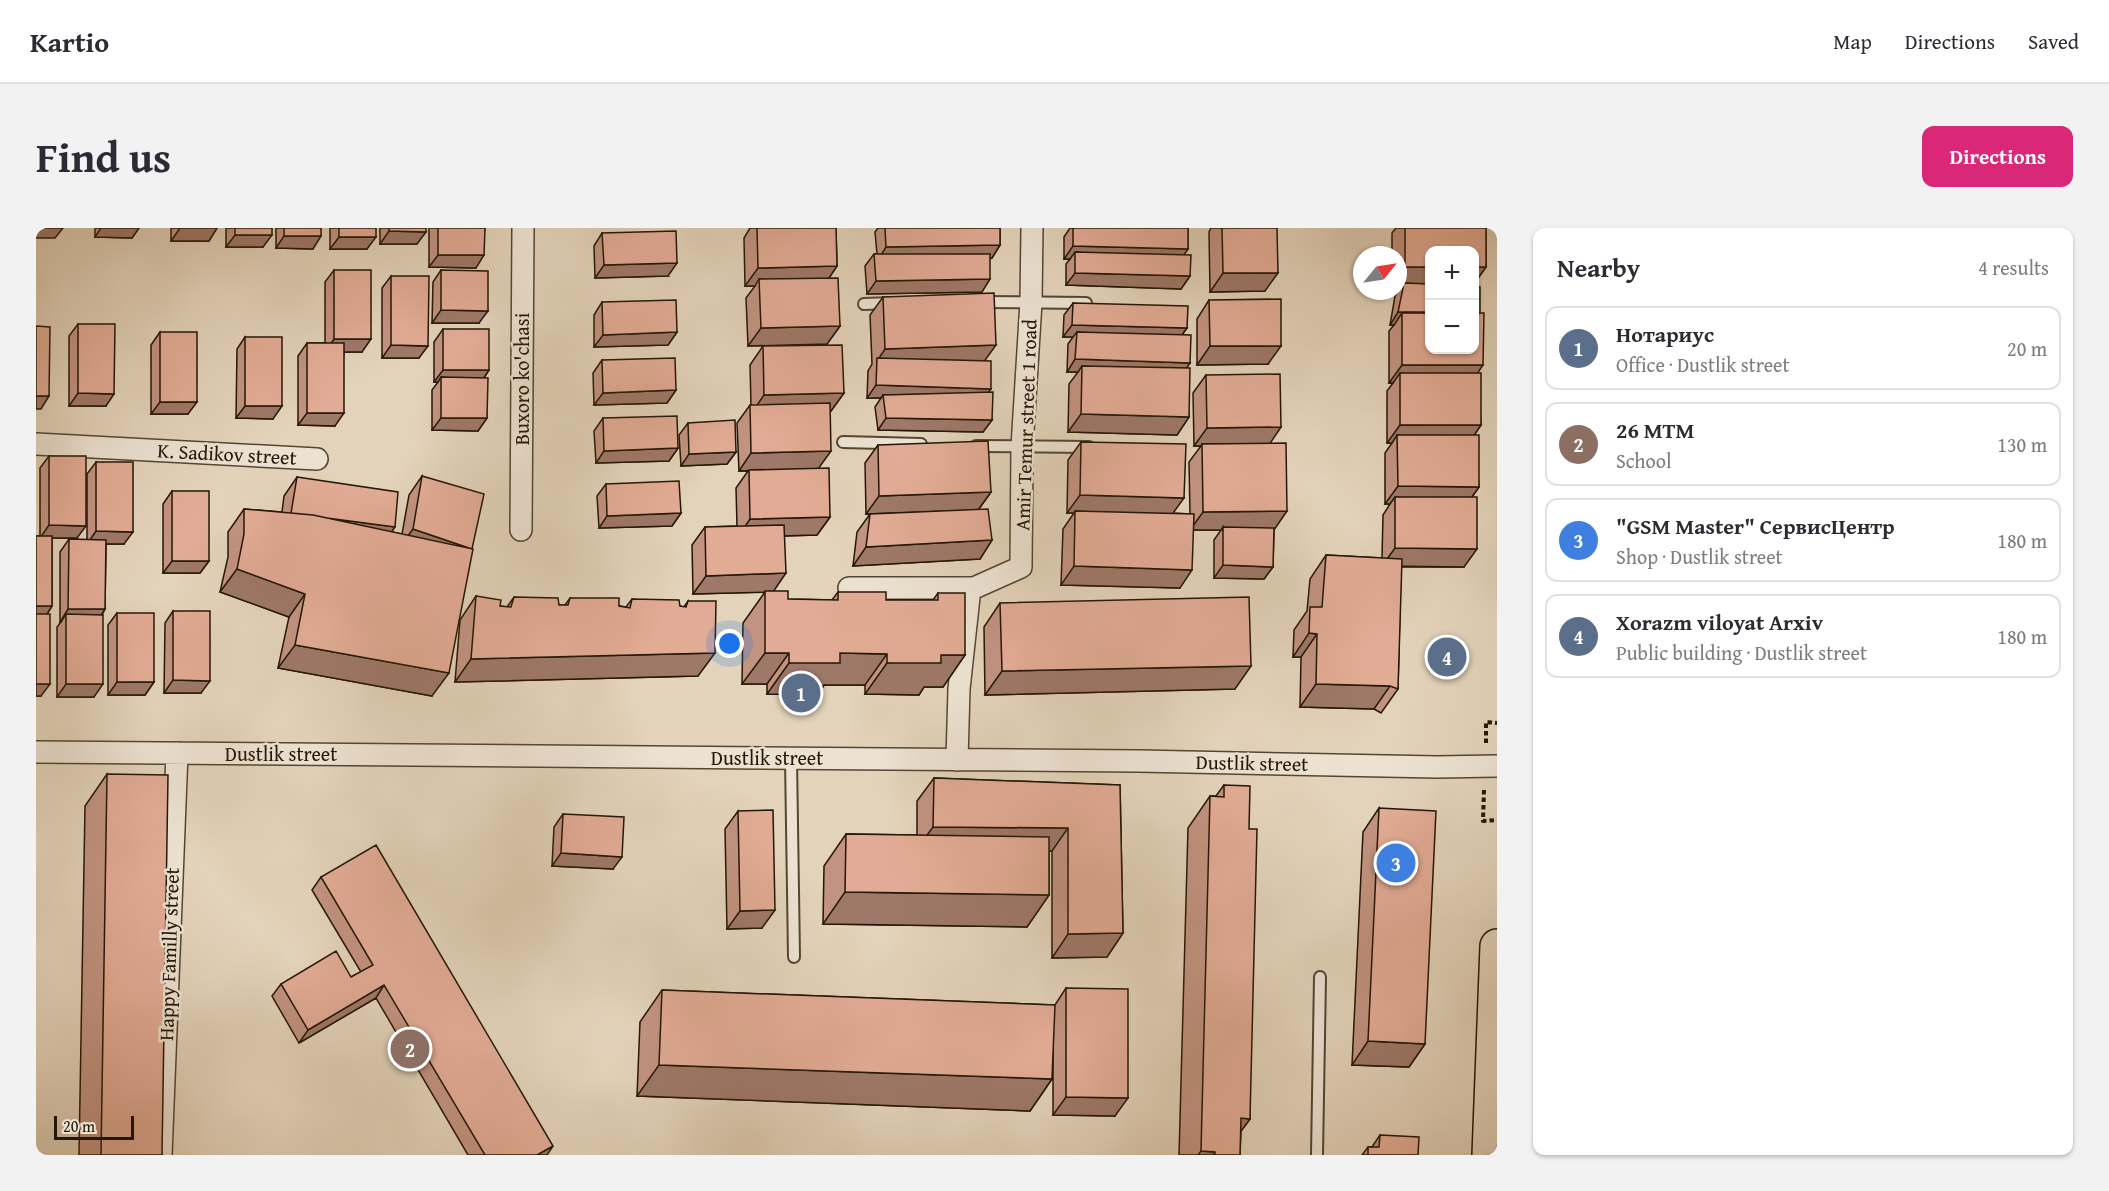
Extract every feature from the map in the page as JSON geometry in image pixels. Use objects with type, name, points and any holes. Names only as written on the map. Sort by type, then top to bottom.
[{"type":"main road","points":[[1489,1155],[1497,946]]},
{"type":"street","name":"Buxoro ko'chasi","points":[[521,530],[523,228]]},
{"type":"street","name":"Amir Temur street 1 road","points":[[849,588],[974,588],[1021,567],[1022,447],[1031,302],[1032,228]]},
{"type":"street","name":"K. Sadikov street","points":[[36,444],[317,459]]},
{"type":"street","points":[[957,760],[959,689],[969,588]]},
{"type":"street","name":"Dustlik street","points":[[36,752],[1497,766]]},
{"type":"street","name":"Happy Familly street","points":[[161,1155],[177,753]]},
{"type":"lane","points":[[971,302],[1100,304]]},
{"type":"lane","points":[[864,304],[900,303]]},
{"type":"lane","points":[[843,442],[927,444]]},
{"type":"lane","points":[[962,445],[1101,447]]},
{"type":"lane","points":[[791,758],[794,957]]},
{"type":"lane","points":[[1317,1155],[1320,977]]},
{"type":"building","points":[[235,228],[272,228],[272,235],[235,235]]},
{"type":"building","points":[[284,228],[321,228],[321,236],[284,236]]},
{"type":"building","points":[[339,228],[376,228],[376,237],[339,237]]},
{"type":"building","points":[[389,228],[426,228],[426,232],[389,231]]},
{"type":"building","points":[[438,228],[485,228],[484,255],[438,255]]},
{"type":"building","points":[[757,228],[836,228],[837,266],[758,268]]},
{"type":"building","points":[[885,228],[1000,228],[1000,245],[886,247]]},
{"type":"building","points":[[1073,228],[1188,228],[1188,249],[1073,246]]},
{"type":"building","points":[[1222,228],[1277,228],[1278,273],[1223,273]]},
{"type":"building","points":[[1405,228],[1486,228],[1486,267],[1479,267],[1479,246],[1425,246],[1425,267],[1407,267],[1407,246],[1405,246]]},
{"type":"building","points":[[676,231],[677,263],[604,265],[602,233]]},
{"type":"building","points":[[1075,252],[1191,255],[1190,276],[1075,273]]},
{"type":"building","points":[[874,254],[990,254],[990,279],[876,281]]},
{"type":"building","points":[[334,270],[371,270],[371,339],[334,339]]},
{"type":"building","points":[[441,270],[488,271],[488,311],[441,310]]},
{"type":"building","points":[[391,276],[429,276],[428,346],[391,345]]},
{"type":"building","points":[[838,278],[840,326],[761,328],[759,279]]},
{"type":"building","points":[[1407,283],[1425,284],[1425,312],[1398,312],[1400,300],[1407,300]]},
{"type":"building","points":[[1479,287],[1480,287],[1479,313]]},
{"type":"building","points":[[994,293],[996,345],[885,349],[883,297]]},
{"type":"building","points":[[1281,299],[1281,346],[1210,346],[1209,300]]},
{"type":"building","points":[[676,300],[677,332],[603,335],[602,302]]},
{"type":"building","points":[[1073,303],[1188,306],[1187,328],[1072,325]]},
{"type":"building","points":[[1402,313],[1425,313],[1425,354],[1479,354],[1479,313],[1484,313],[1483,365],[1402,365]]},
{"type":"building","points":[[78,324],[115,324],[114,394],[78,393]]},
{"type":"building","points":[[36,326],[50,327],[49,396],[36,396]]},
{"type":"building","points":[[443,329],[489,329],[489,370],[443,370]]},
{"type":"building","points":[[160,332],[197,332],[197,402],[160,402]]},
{"type":"building","points":[[1077,332],[1191,335],[1190,363],[1075,359]]},
{"type":"building","points":[[245,337],[282,337],[282,406],[245,406]]},
{"type":"building","points":[[307,343],[344,343],[344,413],[307,413]]},
{"type":"building","points":[[842,345],[844,393],[764,395],[763,346]]},
{"type":"building","points":[[675,358],[676,390],[603,393],[602,360]]},
{"type":"building","points":[[877,358],[991,361],[991,389],[876,385]]},
{"type":"building","points":[[1082,366],[1190,368],[1189,417],[1081,414]]},
{"type":"building","points":[[1400,373],[1481,373],[1481,425],[1400,425]]},
{"type":"building","points":[[1280,374],[1281,427],[1207,428],[1206,375]]},
{"type":"building","points":[[441,377],[488,378],[487,418],[441,418]]},
{"type":"building","points":[[993,392],[992,420],[886,418],[883,395]]},
{"type":"building","points":[[830,403],[831,451],[751,453],[750,405]]},
{"type":"building","points":[[677,416],[678,448],[604,451],[603,418]]},
{"type":"building","points":[[735,420],[736,452],[689,454],[688,423]]},
{"type":"building","points":[[1397,435],[1479,435],[1479,487],[1398,486]]},
{"type":"building","points":[[988,441],[991,492],[879,496],[878,445]]},
{"type":"building","points":[[1081,442],[1186,444],[1184,498],[1080,495]]},
{"type":"building","points":[[1286,443],[1287,511],[1203,512],[1202,444]]},
{"type":"building","points":[[49,456],[86,456],[86,526],[49,525]]},
{"type":"building","points":[[96,462],[133,462],[133,532],[96,531]]},
{"type":"building","points":[[829,468],[830,517],[750,519],[749,470]]},
{"type":"building","points":[[422,476],[484,494],[472,549],[413,529]]},
{"type":"building","points":[[297,477],[398,492],[395,527],[291,513]]},
{"type":"building","points":[[679,481],[681,513],[607,516],[606,484]]},
{"type":"building","points":[[172,491],[209,491],[209,561],[172,561]]},
{"type":"building","points":[[1395,497],[1477,497],[1477,549],[1395,548]]},
{"type":"building","points":[[244,509],[313,515],[473,549],[449,673],[295,645],[305,594],[237,569],[244,534]]},
{"type":"building","points":[[988,509],[992,540],[866,547],[870,514]]},
{"type":"building","points":[[1075,511],[1194,514],[1192,570],[1074,566]]},
{"type":"building","points":[[784,525],[786,573],[706,576],[705,527]]},
{"type":"building","points":[[1223,527],[1274,528],[1273,567],[1223,565]]},
{"type":"building","points":[[36,536],[52,536],[52,606],[36,606]]},
{"type":"building","points":[[69,539],[106,540],[105,609],[68,609]]},
{"type":"building","points":[[1326,555],[1402,559],[1398,689],[1390,686],[1316,684],[1317,634],[1309,633],[1310,607],[1322,607]]},
{"type":"building","points":[[765,591],[788,591],[788,599],[838,600],[838,592],[886,592],[886,600],[938,600],[938,593],[965,593],[965,655],[941,655],[941,663],[887,663],[887,654],[840,653],[840,663],[789,663],[789,653],[765,653]]},
{"type":"building","points":[[476,596],[501,600],[500,606],[511,607],[514,597],[558,598],[559,605],[568,605],[570,598],[619,598],[619,606],[630,608],[632,599],[679,600],[680,606],[686,607],[688,601],[716,601],[715,653],[471,659]]},
{"type":"building","points":[[1249,597],[1251,666],[1002,671],[1000,603]]},
{"type":"building","points":[[173,611],[210,611],[210,681],[173,680]]},
{"type":"building","points":[[117,613],[154,613],[154,682],[117,682]]},
{"type":"building","points":[[36,614],[50,614],[50,684],[36,684]]},
{"type":"building","points":[[66,614],[103,615],[103,684],[66,684]]},
{"type":"building","points":[[107,774],[168,775],[162,1155],[101,1155]]},
{"type":"building","points":[[934,778],[1120,785],[1123,933],[1068,934],[1068,828],[933,827]]},
{"type":"building","points":[[1224,785],[1250,786],[1249,829],[1257,829],[1250,1119],[1241,1118],[1240,1155],[1215,1155],[1215,1152],[1201,1151],[1210,796],[1224,797]]},
{"type":"building","points":[[1379,808],[1436,811],[1425,1044],[1368,1041]]},
{"type":"building","points":[[773,810],[775,910],[740,911],[738,811]]},
{"type":"building","points":[[563,814],[624,817],[622,857],[561,853]]},
{"type":"building","points":[[846,834],[1049,837],[1049,895],[845,892]]},
{"type":"building","points":[[376,845],[553,1146],[537,1155],[485,1155],[384,985],[308,1030],[281,984],[336,951],[351,977],[373,965],[321,877]]},
{"type":"building","points":[[1066,988],[1128,989],[1128,1098],[1066,1097]]},
{"type":"building","points":[[662,990],[1055,1005],[1052,1079],[659,1065]]},
{"type":"building","points":[[1380,1135],[1419,1137],[1418,1155],[1368,1155],[1368,1147],[1379,1147]]},
{"type":"place","name":"Xorazm viloyat Arxiv","points":[[1447,657]]},
{"type":"place","name":"Нотариус","points":[[801,693]]},
{"type":"place","name":"\"GSM Master\" СервисЦентр","points":[[1396,863]]},
{"type":"place","name":"26 MTM","points":[[410,1049]]}]
